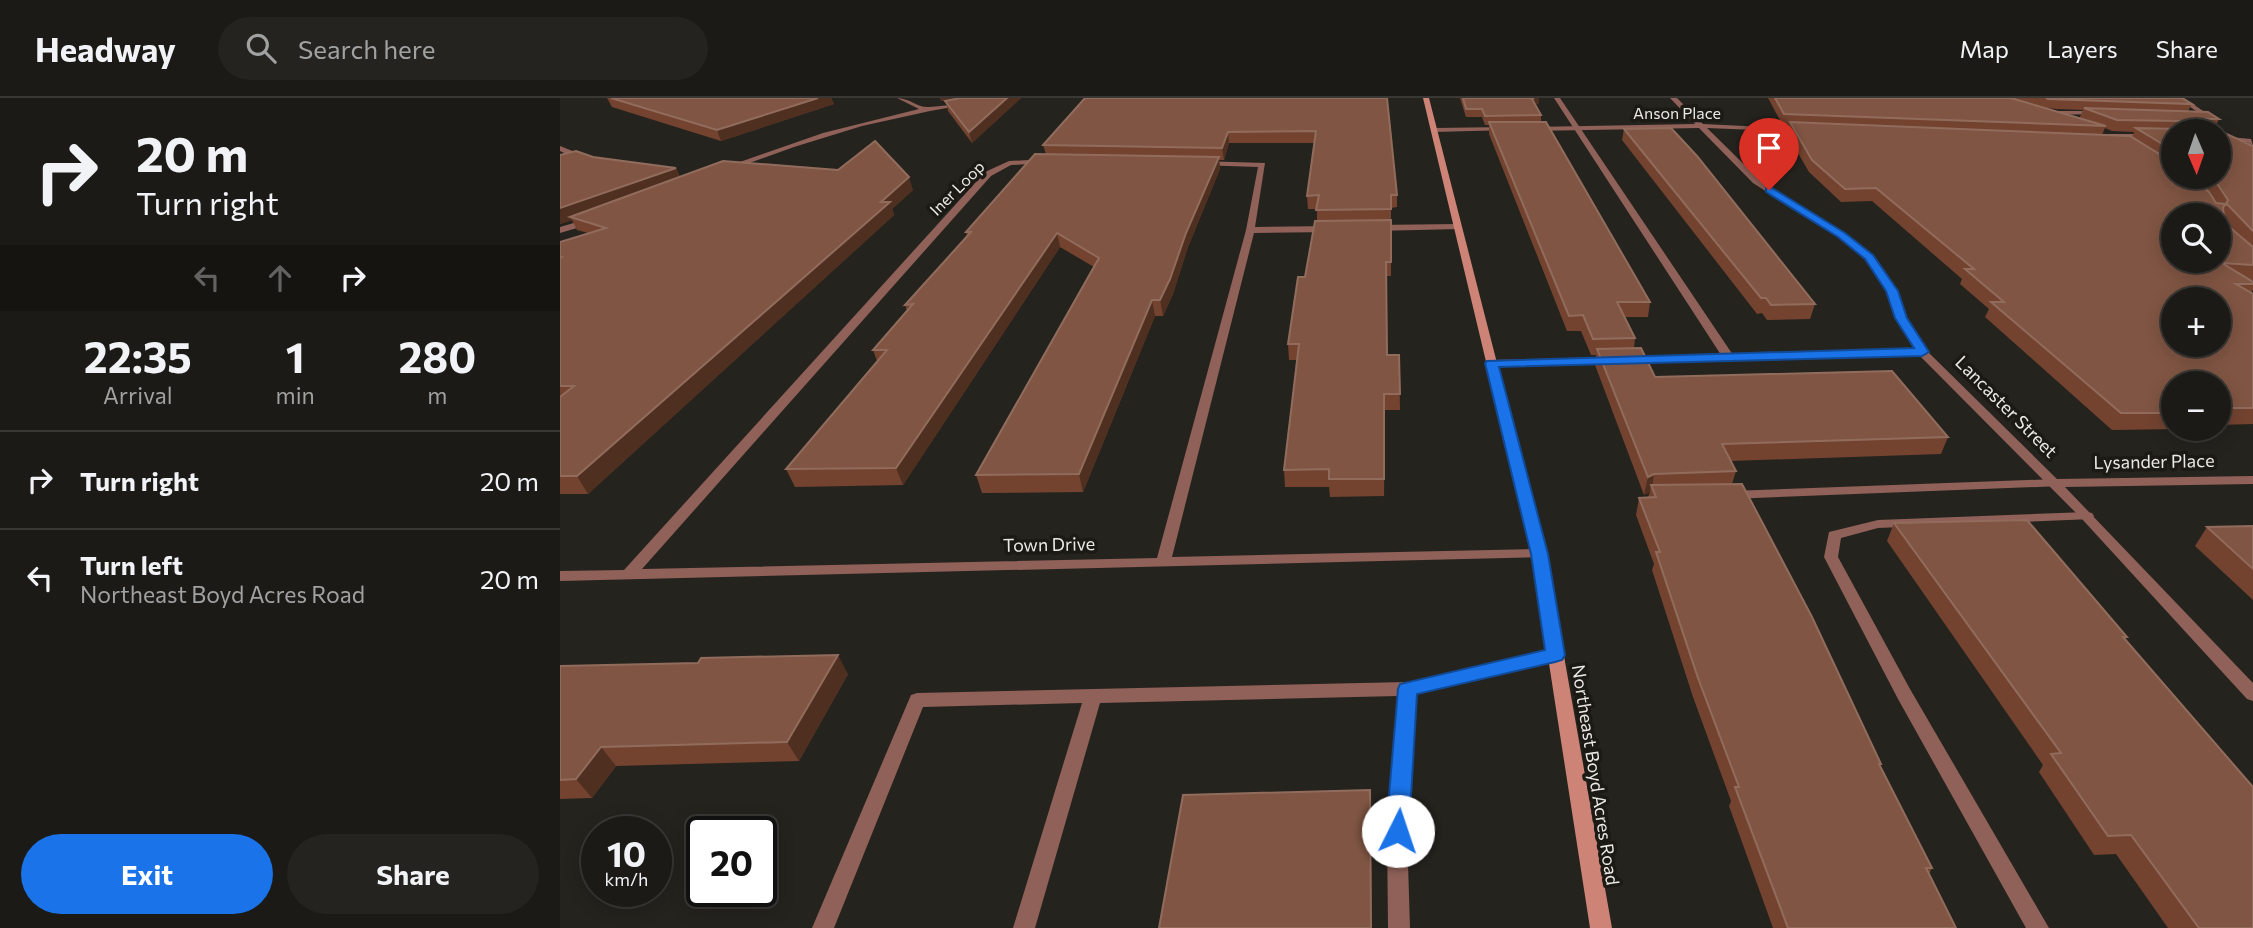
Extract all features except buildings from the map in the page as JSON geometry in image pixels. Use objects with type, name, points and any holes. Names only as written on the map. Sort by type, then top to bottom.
[{"type":"street","points":[[900,98],[926,110]]},
{"type":"street","points":[[713,174],[808,140],[926,110],[1000,98]]},
{"type":"street","name":"Northeast Boyd Acres Road","points":[[1426,98],[1539,554],[1601,928]]},
{"type":"street","points":[[1557,98],[1729,358]]},
{"type":"street","name":"Lancaster Street","points":[[1673,98],[1756,181],[1841,235],[1869,257],[1892,291],[1901,318],[1922,352],[2056,483],[2253,694]]},
{"type":"street","points":[[2180,98],[2212,119],[2198,118]]},
{"type":"street","points":[[2033,110],[2076,123]]},
{"type":"street","points":[[2044,113],[2105,114]]},
{"type":"street","name":"Anson Place","points":[[1525,129],[1702,126],[1812,131]]},
{"type":"street","points":[[1434,130],[1512,129]]},
{"type":"street","points":[[2101,142],[2129,143],[2107,133],[2161,135]]},
{"type":"street","points":[[2231,139],[2249,140],[2253,143]]},
{"type":"street","points":[[560,148],[600,165]]},
{"type":"street","name":"Iner Loop","points":[[628,575],[988,174],[1009,163],[1058,162]]},
{"type":"street","points":[[1163,562],[1250,230],[1262,165],[1190,163]]},
{"type":"street","points":[[560,230],[596,220]]},
{"type":"street","points":[[1360,228],[1457,227]]},
{"type":"street","points":[[1250,230],[1346,229]]},
{"type":"street","points":[[1492,363],[1922,352]]},
{"type":"street","name":"Lysander Place","points":[[1721,495],[2056,483],[2253,480]]},
{"type":"street","points":[[2038,928],[1904,694],[1831,556],[1834,535],[1878,524],[2087,516]]},
{"type":"street","name":"Town Drive","points":[[560,576],[1539,554]]},
{"type":"street","points":[[823,928],[917,700],[1407,689],[1555,655]]},
{"type":"street","points":[[1399,928],[1398,831],[1407,689]]},
{"type":"street","points":[[1024,928],[1093,696]]},
{"type":"route","points":[[1398,831],[1407,689],[1555,655],[1539,554],[1492,363],[1922,352],[1901,318],[1892,291],[1869,257],[1841,235],[1769,190]]}]
